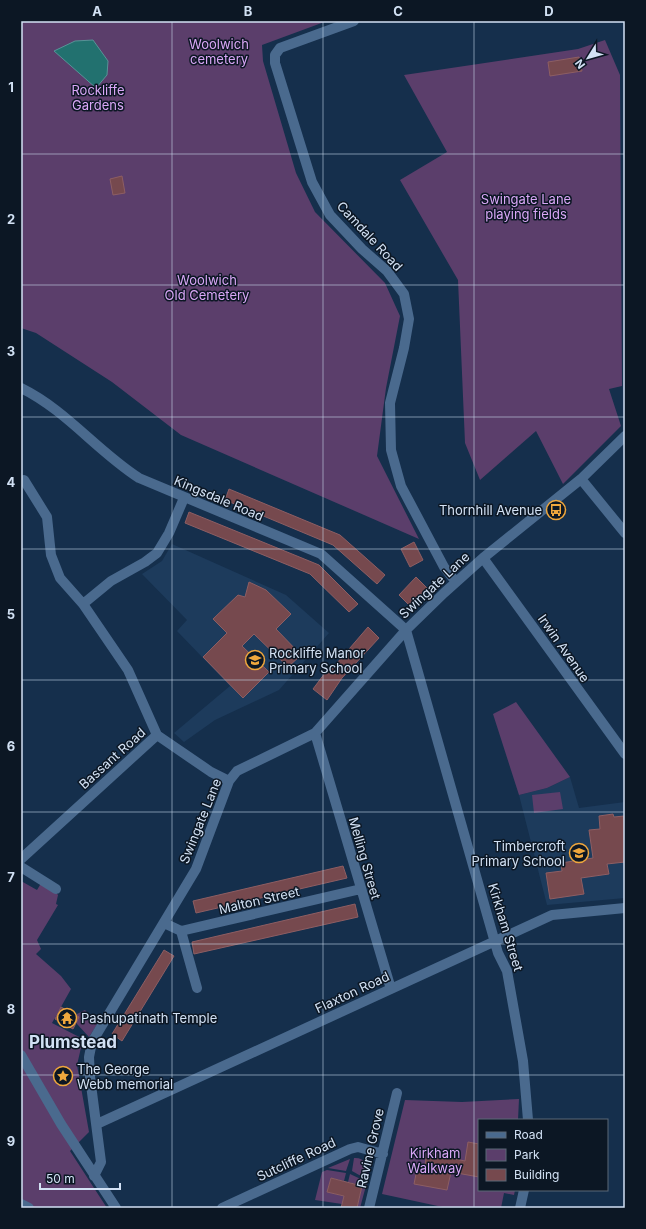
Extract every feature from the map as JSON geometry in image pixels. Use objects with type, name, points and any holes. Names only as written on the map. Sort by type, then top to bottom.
[{"type":"street","name":"Camdale Road","points":[[354,21],[280,48],[275,55],[275,63],[312,182],[330,215],[362,249],[387,272],[404,294],[409,319],[404,348],[390,403],[391,450],[401,486],[444,567],[456,582]]},
{"type":"street","name":"Kingsdale Road","points":[[21,388],[40,398],[121,466],[139,478],[321,554],[406,630]]},
{"type":"street","name":"Swingate Lane","points":[[94,1176],[101,1162],[90,1077],[89,1057],[92,1042],[196,869],[229,781],[237,771],[315,733],[406,630],[456,582],[483,558],[581,479],[625,436]]},
{"type":"street","points":[[581,479],[625,533]]},
{"type":"street","points":[[24,480],[47,517],[51,554],[60,578],[83,604],[128,670],[157,735]]},
{"type":"street","points":[[83,604],[111,581],[145,562],[157,552],[169,533],[184,498]]},
{"type":"street","name":"Irwin Avenue","points":[[483,558],[625,754]]},
{"type":"street","name":"Kirkham Street","points":[[406,630],[498,953],[507,971],[527,1088],[528,1119]]},
{"type":"street","name":"Melling Street","points":[[315,733],[391,989]]},
{"type":"street","name":"Bassant Road","points":[[21,859],[157,735],[211,772],[229,781]]},
{"type":"street","points":[[21,867],[56,889]]},
{"type":"street","name":"Malton Street","points":[[181,931],[361,889]]},
{"type":"street","name":"Flaxton Road","points":[[97,1124],[552,915],[625,908]]},
{"type":"street","points":[[164,922],[181,931],[197,988]]},
{"type":"street","points":[[21,1055],[61,1124],[116,1208]]},
{"type":"street","name":"Ravine Grove","points":[[369,1208],[398,1093]]},
{"type":"street","name":"Sutcliffe Road","points":[[222,1208],[350,1149],[358,1147],[383,1154]]},
{"type":"street","points":[[520,1208],[524,1191]]},
{"type":"street","points":[[21,1204],[29,1208]]},
{"type":"shaded area","points":[[93,40],[108,61],[107,75],[96,88],[54,51],[75,41]]},
{"type":"shaded area","name":"Rockliffe Manor Primary School","points":[[172,544],[286,595],[329,633],[279,690],[215,720],[184,742],[174,733],[230,686],[177,631],[187,620],[142,574],[162,561]]},
{"type":"shaded area","name":"Timbercroft Primary School","points":[[570,777],[579,808],[625,802],[625,898],[547,905],[519,795],[547,788]]},
{"type":"green space","name":"Woolwich Old Cemetery","points":[[21,21],[327,21],[262,45],[263,61],[296,173],[315,212],[385,283],[400,316],[386,388],[377,456],[419,539],[181,435],[112,382],[36,333],[21,328]]},
{"type":"green space","name":"Swingate Lane playing fields","points":[[605,40],[620,75],[622,386],[609,389],[621,426],[563,484],[536,431],[480,480],[465,443],[458,280],[400,180],[447,152],[404,75],[578,49]]},
{"type":"green space","points":[[516,702],[570,777],[547,788],[519,795],[493,714]]},
{"type":"green space","points":[[560,792],[563,809],[534,813],[532,795]]},
{"type":"green space","points":[[21,881],[37,890],[40,885],[48,886],[58,895],[56,904],[58,905],[37,940],[41,949],[36,954],[61,976],[71,989],[52,1023],[83,1039],[77,1065],[89,1132],[70,1151],[107,1208],[21,1208]]},
{"type":"green space","points":[[85,1010],[89,1015],[92,1014],[98,1023],[89,1037],[77,1024],[77,1014]]},
{"type":"green space","name":"Kirkham Walkway","points":[[519,1099],[518,1119],[478,1119],[478,1191],[515,1191],[514,1195],[504,1193],[501,1208],[447,1208],[382,1194],[405,1100],[462,1102]]},
{"type":"green space","points":[[354,1158],[362,1159],[367,1164],[369,1172],[368,1180],[352,1171]]},
{"type":"green space","points":[[350,1159],[346,1171],[328,1168]]},
{"type":"green space","points":[[327,1170],[346,1173],[344,1181],[331,1178],[327,1192],[344,1196],[342,1204],[315,1200],[322,1172]]},
{"type":"green space","points":[[350,1174],[367,1182],[360,1208],[357,1208],[362,1186],[348,1182]]},
{"type":"building","points":[[579,57],[582,71],[550,76],[548,62]]},
{"type":"building","points":[[122,176],[125,193],[113,195],[110,179]]},
{"type":"building","points":[[229,489],[340,535],[385,575],[377,584],[333,545],[225,500]]},
{"type":"building","points":[[189,512],[319,565],[358,604],[349,612],[310,574],[185,523]]},
{"type":"building","points":[[414,542],[423,560],[410,567],[401,549]]},
{"type":"building","points":[[416,577],[427,588],[410,606],[399,595]]},
{"type":"building","points":[[249,582],[266,590],[291,614],[276,629],[301,655],[288,667],[254,634],[242,646],[269,672],[243,698],[203,657],[227,633],[213,619],[238,595],[245,597]]},
{"type":"building","points":[[368,627],[379,638],[342,678],[327,700],[313,689],[328,669],[331,670]]},
{"type":"building","points":[[613,814],[614,817],[624,816],[625,862],[607,864],[609,874],[581,878],[584,894],[550,899],[546,873],[562,871],[561,863],[593,858],[589,830],[600,829],[599,816]]},
{"type":"building","points":[[343,866],[347,878],[196,913],[193,901]]},
{"type":"building","points":[[355,904],[358,917],[194,954],[192,942]]},
{"type":"building","points":[[164,950],[174,956],[122,1041],[112,1034]]},
{"type":"building","name":"Pashupatinath Temple","points":[[61,1007],[79,1017],[73,1029],[55,1019]]},
{"type":"building","points":[[468,1142],[478,1144],[478,1177],[451,1172],[447,1190],[414,1184],[417,1169],[424,1171],[427,1153],[465,1161]]},
{"type":"building","points":[[331,1178],[362,1186],[357,1208],[341,1208],[344,1196],[327,1192]]},
{"type":"place","name":"Thornhill Avenue","points":[[556,510]]},
{"type":"place","name":"Rockliffe Manor Primary School","points":[[255,660]]},
{"type":"place","name":"Timbercroft Primary School","points":[[579,853]]},
{"type":"place","name":"Pashupatinath Temple","points":[[67,1018]]},
{"type":"place","name":"The George Webb memorial","points":[[63,1076]]},
{"type":"district","name":"Plumstead","points":[[73,1042]]},
{"type":"park label","name":"Woolwich cemetery","points":[[219,52]]},
{"type":"park label","name":"Rockliffe Gardens","points":[[98,98]]}]
